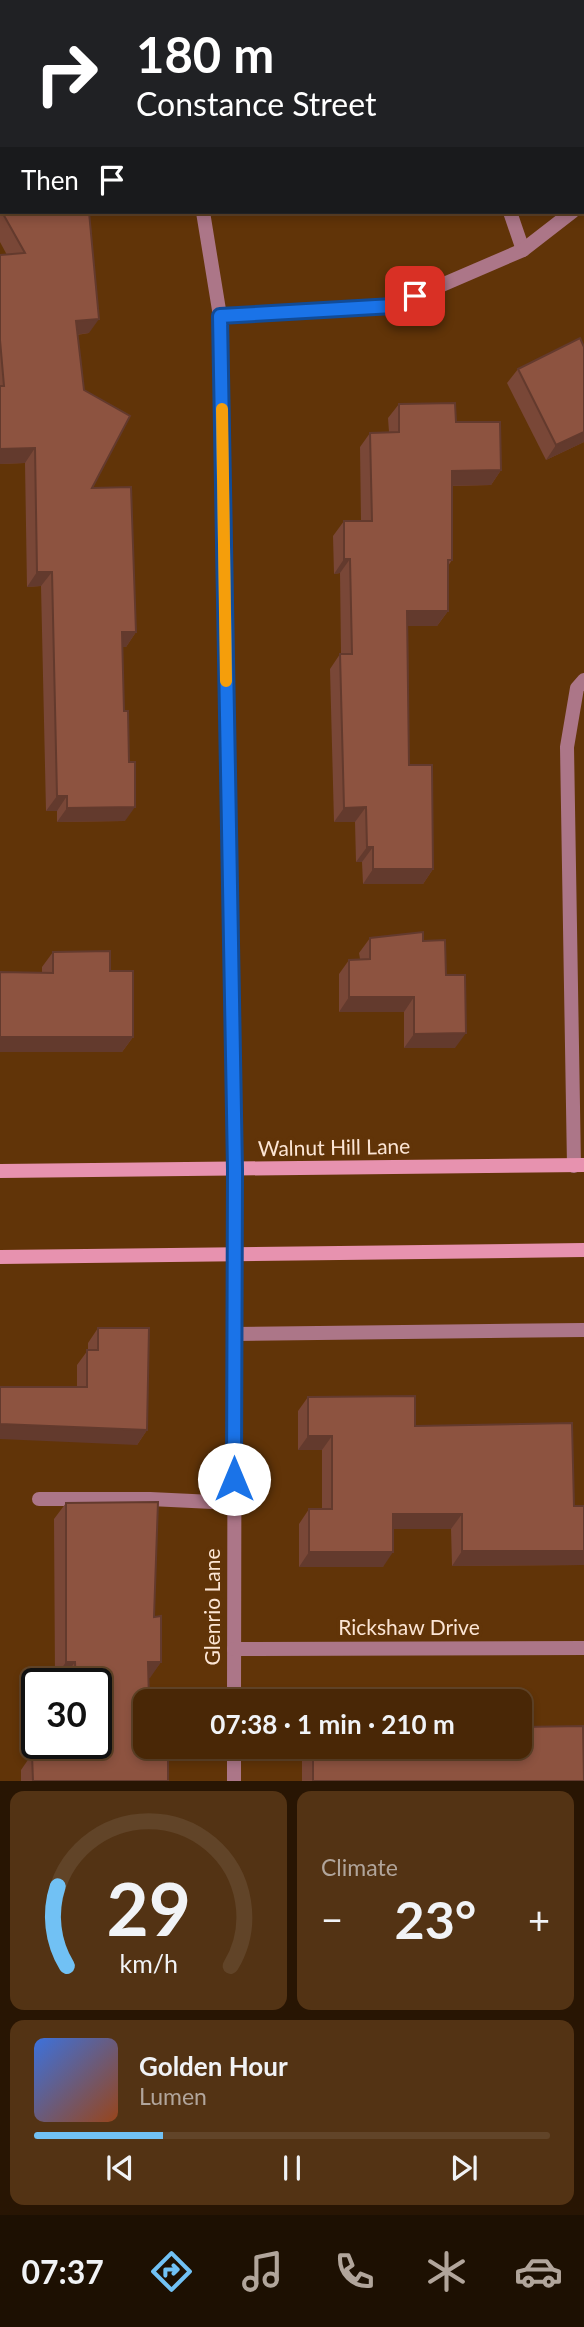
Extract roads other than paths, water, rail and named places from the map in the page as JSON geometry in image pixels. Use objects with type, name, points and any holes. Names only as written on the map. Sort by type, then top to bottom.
[{"type":"main road","name":"Walnut Hill Lane","points":[[0,1171],[579,1166]]},
{"type":"main road","points":[[0,1256],[584,1250]]},
{"type":"street","name":"Glenrio Lane","points":[[203,214],[220,316],[235,1170],[234,1689]]},
{"type":"street","points":[[511,214],[523,250]]},
{"type":"street","points":[[220,316],[393,306],[523,250],[569,214]]},
{"type":"street","points":[[579,1166],[567,747],[577,688],[584,680]]},
{"type":"street","points":[[234,1334],[584,1330]]},
{"type":"street","points":[[39,1499],[150,1499],[234,1503]]},
{"type":"street","name":"Rickshaw Drive","points":[[234,1650],[584,1648]]},
{"type":"street","points":[[234,1759],[234,1781]]}]
